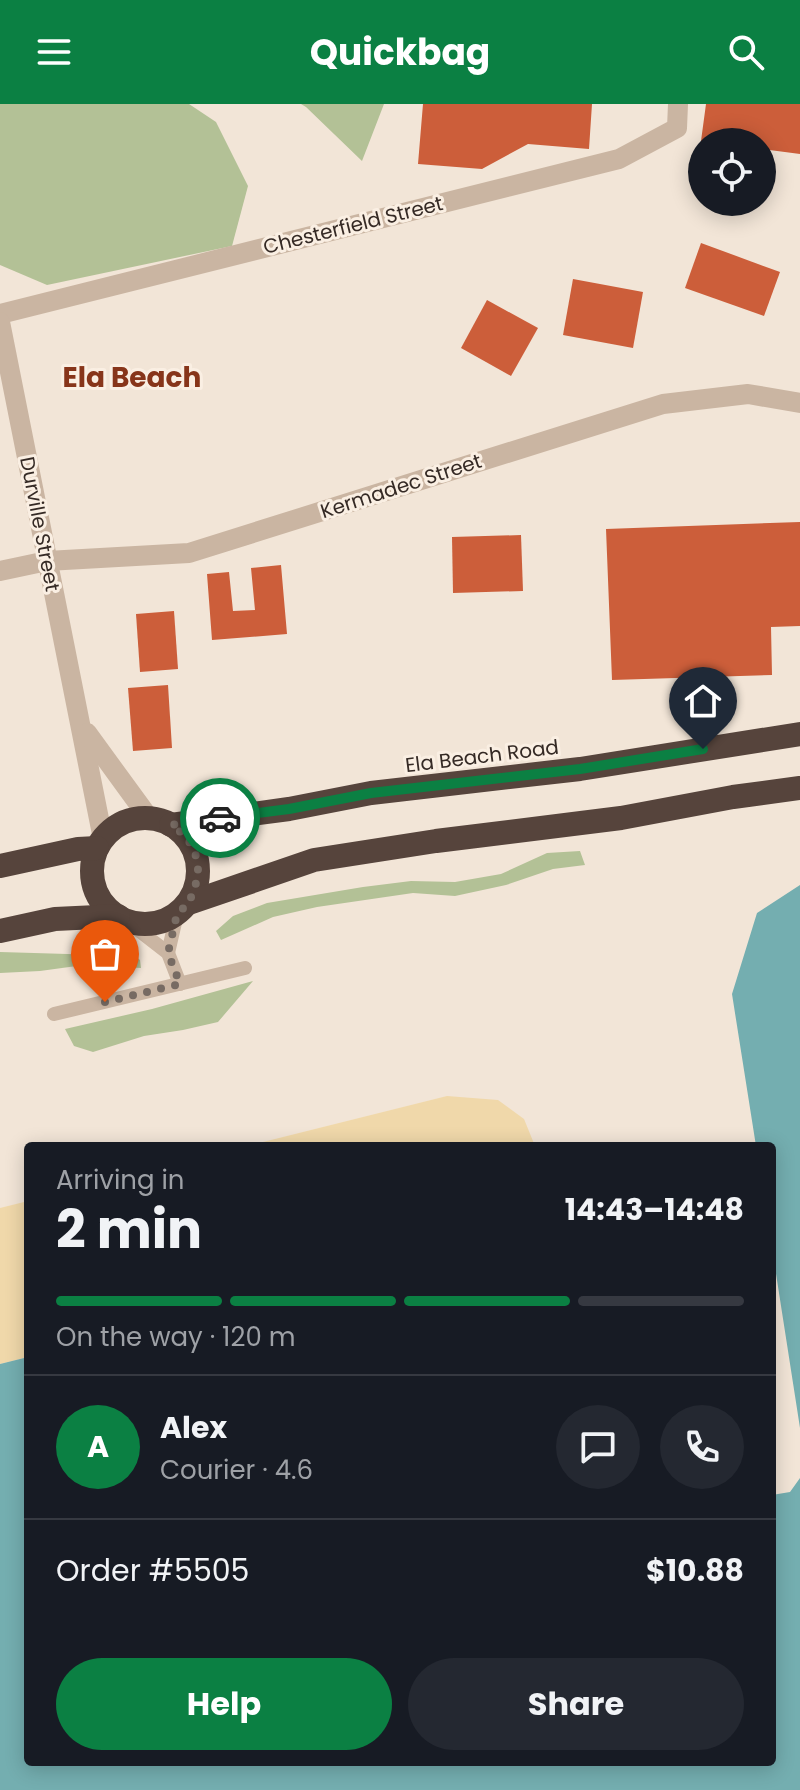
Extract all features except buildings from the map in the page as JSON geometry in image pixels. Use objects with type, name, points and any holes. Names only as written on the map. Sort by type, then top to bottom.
[{"type":"highway","name":"Ela Beach Road","points":[[160,822],[289,809],[371,793],[580,769],[800,734]]},
{"type":"highway","points":[[0,931],[55,919],[123,919],[157,924],[183,908],[314,860],[621,818],[800,788]]},
{"type":"highway","points":[[123,919],[106,906],[97,893],[93,863],[100,844],[112,830],[136,819],[160,822],[182,833],[190,843],[198,869],[196,883],[183,908]]},
{"type":"highway","points":[[0,866],[100,844]]},
{"type":"street","name":"Chesterfield Street","points":[[0,314],[619,159],[677,128],[678,104]]},
{"type":"street","name":"Durville Street","points":[[0,322],[82,726],[100,844]]},
{"type":"street","name":"Kermadec Street","points":[[0,571],[47,561],[189,553],[663,404],[748,394],[800,403]]},
{"type":"street","points":[[82,726],[160,822]]},
{"type":"lane","points":[[168,953],[183,908]]},
{"type":"lane","points":[[123,919],[168,953],[180,984]]},
{"type":"lane","points":[[54,1014],[245,968]]},
{"type":"green space","points":[[0,104],[189,104],[216,122],[248,186],[232,246],[47,285],[0,265]]},
{"type":"green space","points":[[301,104],[384,104],[362,161],[306,107]]},
{"type":"green space","points":[[580,851],[585,865],[553,869],[506,885],[455,896],[413,893],[317,907],[273,917],[221,940],[216,931],[233,916],[267,903],[411,881],[455,882],[501,874],[547,853]]},
{"type":"green space","points":[[0,952],[135,956],[140,960],[141,968],[84,965],[0,973]]},
{"type":"green space","points":[[253,981],[218,1022],[144,1036],[93,1052],[74,1046],[65,1029],[152,1009]]},
{"type":"sand","points":[[447,1096],[498,1100],[524,1119],[533,1142],[263,1142]]},
{"type":"sand","points":[[24,1202],[24,1358],[0,1364],[0,1208]]},
{"type":"water","points":[[800,885],[800,1428],[776,1274],[776,1142],[755,1142],[732,994],[757,913]]},
{"type":"water","points":[[24,1358],[24,1766],[776,1766],[776,1494],[790,1492],[800,1478],[800,1790],[0,1790],[0,1364]]},
{"type":"way so far","points":[[105,1002],[180,984],[168,953],[177,914],[189,903],[198,869],[190,843],[171,825],[220,818]]},
{"type":"district","name":"Ela Beach","points":[[132,377]]},
{"type":"route","points":[[220,818],[371,793],[580,769],[703,749]]}]
